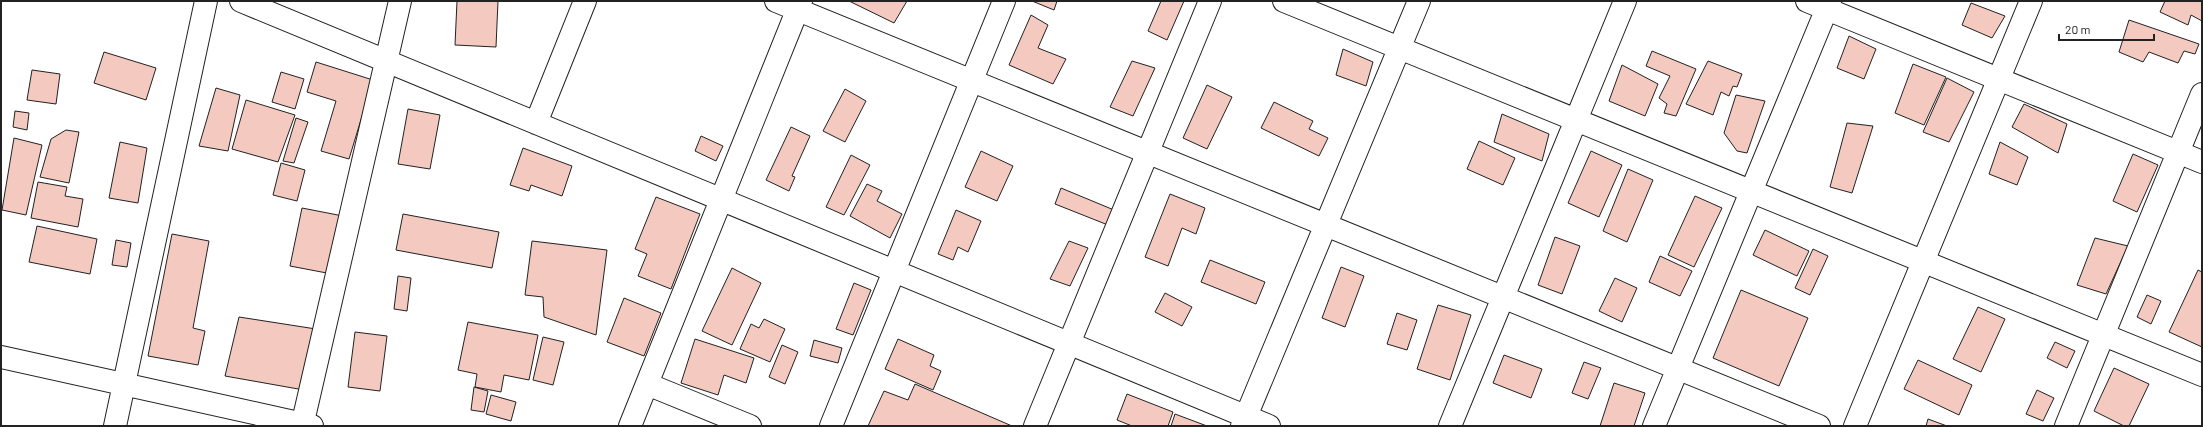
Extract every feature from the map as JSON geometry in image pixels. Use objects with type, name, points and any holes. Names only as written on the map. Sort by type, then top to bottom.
[{"type":"street","points":[[115,426],[206,1]]},
{"type":"street","points":[[241,1],[1069,343],[1244,421],[1269,426]]},
{"type":"street","points":[[1,357],[306,425],[385,60],[400,1]]},
{"type":"street","points":[[536,123],[585,1]]},
{"type":"street","points":[[776,1],[800,5],[972,81],[1819,426]]},
{"type":"street","points":[[831,426],[1004,1]]},
{"type":"street","points":[[1035,426],[1210,1]]},
{"type":"street","points":[[1284,1],[2202,375]]},
{"type":"street","points":[[1244,421],[1419,1]]},
{"type":"street","points":[[1450,426],[1625,1]]},
{"type":"street","points":[[1807,1],[1828,5],[1998,79],[2202,162]]},
{"type":"street","points":[[1855,426],[2030,1]]},
{"type":"street","points":[[630,426],[800,5]]},
{"type":"street","points":[[1654,426],[1828,5]]},
{"type":"street","points":[[2066,426],[2202,94]]},
{"type":"street","points":[[647,384],[750,426]]},
{"type":"building","points":[[457,1],[498,1],[496,47],[455,45]]},
{"type":"building","points":[[849,1],[907,1],[894,23]]},
{"type":"building","points":[[1032,1],[1057,1],[1054,10]]},
{"type":"building","points":[[1161,1],[1184,1],[1167,40],[1148,31]]},
{"type":"building","points":[[2165,1],[2202,1],[2202,21],[2191,15],[2188,25],[2160,12]]},
{"type":"building","points":[[1971,3],[2005,16],[1992,38],[1962,25]]},
{"type":"building","points":[[1031,15],[1048,25],[1038,48],[1066,59],[1053,84],[1009,65]]},
{"type":"building","points":[[2129,20],[2199,44],[2195,54],[2184,51],[2178,63],[2149,52],[2143,62],[2119,52]]},
{"type":"building","points":[[1849,36],[1876,49],[1864,79],[1837,68]]},
{"type":"building","points":[[1343,49],[1373,62],[1366,86],[1336,75]]},
{"type":"building","points":[[1652,51],[1696,69],[1676,116],[1664,113],[1667,104],[1659,98],[1670,76],[1646,66]]},
{"type":"building","points":[[104,52],[156,68],[146,100],[94,83]]},
{"type":"building","points":[[1132,61],[1155,68],[1133,116],[1110,107]]},
{"type":"building","points":[[1708,61],[1742,74],[1737,87],[1733,86],[1729,96],[1721,92],[1713,115],[1686,104]]},
{"type":"building","points":[[316,62],[373,80],[349,159],[321,151],[336,101],[307,92]]},
{"type":"building","points":[[1913,64],[1946,77],[1924,125],[1895,113]]},
{"type":"building","points":[[1622,65],[1658,84],[1645,116],[1609,101]]},
{"type":"building","points":[[32,70],[60,74],[56,104],[27,100]]},
{"type":"building","points":[[281,72],[304,79],[295,109],[272,102]]},
{"type":"building","points":[[1947,78],[1974,92],[1949,142],[1923,132]]},
{"type":"building","points":[[1207,85],[1232,97],[1207,149],[1183,138]]},
{"type":"building","points":[[216,88],[240,95],[228,151],[199,146]]},
{"type":"building","points":[[845,89],[866,101],[845,142],[823,131]]},
{"type":"building","points":[[1736,95],[1765,101],[1747,153],[1737,151],[1724,133]]},
{"type":"building","points":[[246,100],[295,115],[278,162],[232,149]]},
{"type":"building","points":[[1274,102],[1313,121],[1309,129],[1328,138],[1319,156],[1261,128]]},
{"type":"building","points":[[2024,104],[2067,124],[2058,153],[2012,127]]},
{"type":"building","points":[[408,109],[440,115],[430,169],[398,164]]},
{"type":"building","points":[[15,111],[29,113],[27,130],[13,127]]},
{"type":"building","points":[[1502,114],[1549,134],[1542,161],[1494,142]]},
{"type":"building","points":[[296,118],[308,122],[294,163],[283,161]]},
{"type":"building","points":[[1847,123],[1873,126],[1852,193],[1830,187]]},
{"type":"building","points":[[791,127],[810,136],[792,176],[795,177],[789,191],[766,180]]},
{"type":"building","points":[[66,130],[79,132],[69,183],[40,177],[51,139]]},
{"type":"building","points":[[701,136],[723,146],[716,161],[695,151]]},
{"type":"building","points":[[14,138],[42,145],[26,215],[2,210]]},
{"type":"building","points":[[1479,141],[1515,158],[1503,185],[1467,169]]},
{"type":"building","points":[[120,142],[147,148],[138,203],[109,198]]},
{"type":"building","points":[[2000,142],[2028,157],[2017,185],[1989,174]]},
{"type":"building","points":[[523,148],[572,166],[562,196],[531,185],[529,191],[510,185]]},
{"type":"building","points":[[981,151],[1013,166],[997,201],[965,187]]},
{"type":"building","points":[[1591,151],[1622,165],[1599,217],[1568,203]]},
{"type":"building","points":[[2133,154],[2158,165],[2137,212],[2113,201]]},
{"type":"building","points":[[851,155],[870,165],[844,215],[826,207]]},
{"type":"building","points":[[281,163],[305,170],[297,201],[273,195]]},
{"type":"building","points":[[1628,169],[1653,180],[1627,242],[1603,231]]},
{"type":"building","points":[[38,182],[67,187],[65,196],[83,199],[78,227],[31,218]]},
{"type":"building","points":[[867,184],[882,191],[877,201],[902,214],[890,238],[850,216]]},
{"type":"building","points":[[1061,188],[1114,210],[1108,225],[1055,204]]},
{"type":"building","points":[[1170,194],[1205,208],[1196,234],[1182,228],[1168,266],[1145,257]]},
{"type":"building","points":[[1695,196],[1722,208],[1694,267],[1668,255]]},
{"type":"building","points":[[656,197],[700,214],[671,289],[638,276],[647,254],[635,249]]},
{"type":"building","points":[[302,208],[343,216],[332,274],[290,266]]},
{"type":"building","points":[[956,210],[981,221],[968,252],[958,247],[953,260],[938,254]]},
{"type":"building","points":[[403,214],[499,232],[492,268],[396,250]]},
{"type":"building","points":[[37,226],[97,239],[90,274],[29,262]]},
{"type":"building","points":[[1765,230],[1809,251],[1797,276],[1753,255]]},
{"type":"building","points":[[172,234],[209,241],[193,328],[205,331],[198,365],[148,356]]},
{"type":"building","points":[[1555,237],[1580,246],[1562,294],[1538,285]]},
{"type":"building","points":[[2095,238],[2128,246],[2106,294],[2077,285]]},
{"type":"building","points":[[116,240],[131,243],[127,267],[112,265]]},
{"type":"building","points":[[532,241],[607,250],[596,335],[544,317],[543,297],[525,295]]},
{"type":"building","points":[[1069,241],[1088,248],[1070,286],[1050,279]]},
{"type":"building","points":[[1813,249],[1828,256],[1810,295],[1795,288]]},
{"type":"building","points":[[1660,256],[1692,271],[1680,296],[1649,282]]},
{"type":"building","points":[[1210,260],[1265,282],[1256,304],[1201,282]]},
{"type":"building","points":[[1341,267],[1364,276],[1345,327],[1322,318]]},
{"type":"building","points":[[732,268],[761,283],[732,345],[702,331]]},
{"type":"building","points":[[2198,270],[2202,272],[2202,347],[2169,332]]},
{"type":"building","points":[[398,276],[411,278],[407,311],[394,309]]},
{"type":"building","points":[[1615,278],[1637,288],[1622,322],[1599,311]]},
{"type":"building","points":[[854,283],[871,290],[853,335],[836,329]]},
{"type":"building","points":[[1741,290],[1808,318],[1779,386],[1713,358]]},
{"type":"building","points":[[1165,293],[1192,307],[1182,326],[1155,312]]},
{"type":"building","points":[[2147,295],[2161,301],[2151,324],[2137,317]]},
{"type":"building","points":[[624,298],[661,313],[644,356],[607,342]]},
{"type":"building","points":[[1438,305],[1471,315],[1450,380],[1417,369]]},
{"type":"building","points":[[1978,307],[2005,319],[1981,372],[1953,359]]},
{"type":"building","points":[[1397,313],[1417,320],[1407,350],[1387,344]]},
{"type":"building","points":[[239,317],[316,329],[304,390],[225,376]]},
{"type":"building","points":[[764,319],[785,329],[770,362],[740,349],[751,324],[759,328]]},
{"type":"building","points":[[468,322],[538,335],[529,380],[504,375],[501,392],[475,387],[477,374],[458,370]]},
{"type":"building","points":[[355,332],[387,336],[380,391],[348,387]]},
{"type":"building","points":[[543,337],[564,342],[553,385],[533,380]]},
{"type":"building","points":[[695,339],[754,358],[746,383],[724,375],[718,395],[681,383]]},
{"type":"building","points":[[898,339],[934,355],[930,366],[941,371],[933,390],[885,369]]},
{"type":"building","points":[[814,340],[842,348],[838,363],[810,356]]},
{"type":"building","points":[[2055,342],[2075,351],[2067,368],[2047,358]]},
{"type":"building","points":[[782,345],[798,352],[785,384],[769,377]]},
{"type":"building","points":[[1504,355],[1542,369],[1531,398],[1493,383]]},
{"type":"building","points":[[1918,360],[1972,385],[1959,415],[1904,389]]},
{"type":"building","points":[[1584,362],[1601,368],[1588,399],[1572,393]]},
{"type":"building","points":[[2114,368],[2149,384],[2129,426],[2124,426],[2094,411]]},
{"type":"building","points":[[1614,383],[1645,393],[1634,426],[1600,426]]},
{"type":"building","points":[[915,384],[1012,426],[868,426],[884,391],[908,400]]},
{"type":"building","points":[[474,387],[488,391],[484,412],[471,410]]},
{"type":"building","points":[[2037,390],[2054,398],[2043,421],[2026,414]]},
{"type":"building","points":[[1127,394],[1173,412],[1168,426],[1132,426],[1117,420]]},
{"type":"building","points":[[491,395],[516,402],[511,421],[486,414]]},
{"type":"building","points":[[1175,414],[1207,426],[1171,426]]},
{"type":"building","points":[[1928,419],[1947,426],[1926,426]]}]
